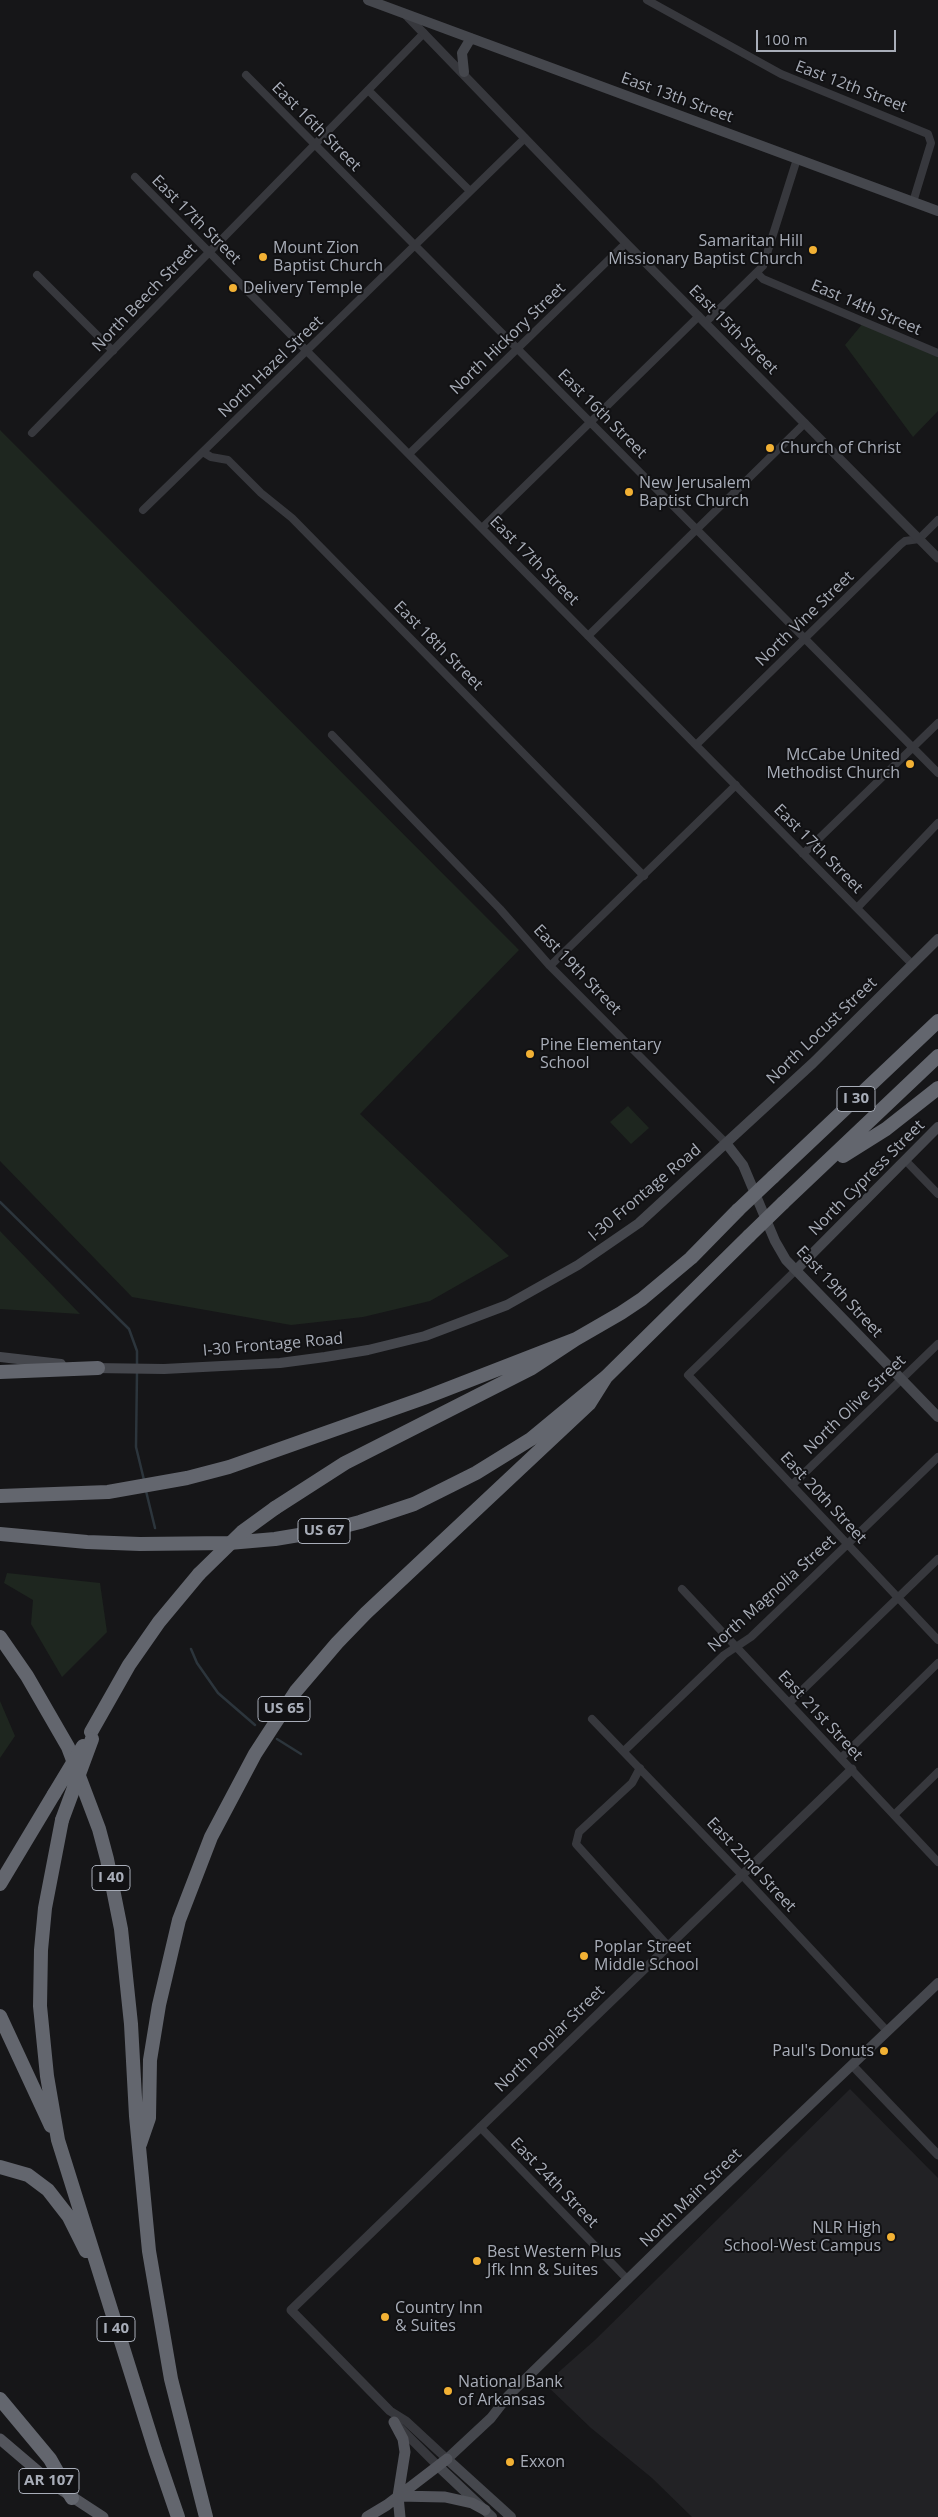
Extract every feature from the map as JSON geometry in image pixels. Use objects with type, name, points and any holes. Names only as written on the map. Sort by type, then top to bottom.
[{"type":"highway","name":"I 30","points":[[576,1339],[621,1313],[648,1294],[690,1258],[738,1210],[938,1021]]},
{"type":"highway","name":"I 30","points":[[606,1377],[783,1203],[938,1056]]},
{"type":"highway","points":[[811,1176],[886,1129],[938,1088]]},
{"type":"highway","points":[[0,1496],[108,1492],[187,1478],[260,1458],[576,1339]]},
{"type":"highway","points":[[58,2140],[43,2044],[40,1977],[45,1908],[62,1820],[91,1736],[99,1718],[138,1651],[159,1622],[199,1574],[242,1532],[275,1508],[345,1463],[532,1368],[576,1339]]},
{"type":"highway","points":[[0,1372],[98,1368]]},
{"type":"highway","name":"US 67","points":[[0,1534],[87,1542],[191,1544],[275,1539],[360,1522],[414,1504],[476,1473],[531,1439],[606,1377]]},
{"type":"highway","name":"US 65","points":[[140,2144],[148,2118],[150,2060],[158,2006],[179,1920],[211,1837],[255,1754],[296,1691],[337,1643],[366,1613],[589,1404],[606,1377]]},
{"type":"highway","name":"I 40","points":[[0,1637],[27,1676],[68,1747],[99,1829],[115,1894],[132,2024],[136,2116],[149,2252],[157,2305],[177,2407],[206,2517]]},
{"type":"highway","points":[[0,1884],[91,1736]]},
{"type":"highway","name":"I 40","points":[[0,2016],[58,2140],[178,2517]]},
{"type":"highway","points":[[0,2167],[28,2175],[39,2181],[57,2199],[74,2226],[101,2280]]},
{"type":"highway","points":[[0,2399],[50,2459],[72,2498]]},
{"type":"main road","name":"East 13th Street","points":[[368,0],[938,211]]},
{"type":"main road","points":[[464,72],[462,53],[471,38]]},
{"type":"main road","name":"North Locust Street","points":[[726,1144],[938,939]]},
{"type":"main road","name":"North Cypress Street","points":[[796,1270],[938,1127]]},
{"type":"main road","name":"East 19th Street","points":[[726,1144],[743,1165],[778,1246],[796,1270],[938,1418]]},
{"type":"main road","name":"I-30 Frontage Road","points":[[0,1357],[98,1368],[152,1368],[280,1363],[325,1358],[389,1345],[472,1319],[546,1285],[606,1248],[672,1194],[726,1144]]},
{"type":"main road","name":"North Main Street","points":[[442,2465],[491,2418],[508,2396],[938,1983]]},
{"type":"main road","points":[[392,2416],[403,2438],[405,2452],[398,2496],[400,2517]]},
{"type":"main road","name":"AR 107","points":[[0,2439],[72,2498],[104,2517]]},
{"type":"main road","points":[[375,2515],[442,2465]]},
{"type":"main road","points":[[442,2465],[489,2513]]},
{"type":"main road","points":[[442,2465],[511,2517]]},
{"type":"main road","points":[[398,2496],[445,2497],[472,2503],[489,2513]]},
{"type":"street","name":"East 12th Street","points":[[647,0],[781,74],[918,128],[931,138],[913,202]]},
{"type":"street","name":"East 15th Street","points":[[405,14],[464,72],[626,243],[938,558]]},
{"type":"street","name":"North Beech Street","points":[[32,433],[424,33]]},
{"type":"street","name":"East 16th Street","points":[[246,75],[938,773]]},
{"type":"street","points":[[368,90],[470,192]]},
{"type":"street","name":"North Hazel Street","points":[[143,510],[525,138]]},
{"type":"street","points":[[482,528],[591,422],[702,319],[758,273],[763,266],[796,159]]},
{"type":"street","name":"East 17th Street","points":[[135,177],[913,965]]},
{"type":"street","name":"North Hickory Street","points":[[409,454],[626,243]]},
{"type":"street","name":"East 14th Street","points":[[758,273],[763,279],[938,353]]},
{"type":"street","points":[[37,275],[113,351]]},
{"type":"street","points":[[588,636],[805,423]]},
{"type":"street","name":"East 18th Street","points":[[203,452],[211,457],[228,460],[261,493],[292,518],[644,876]]},
{"type":"street","name":"North Vine Street","points":[[696,745],[900,545],[905,541],[919,539],[938,520]]},
{"type":"street","points":[[803,854],[938,723]]},
{"type":"street","name":"East 19th Street","points":[[332,735],[500,909],[550,966],[726,1144]]},
{"type":"street","points":[[550,966],[736,785]]},
{"type":"street","points":[[857,908],[938,823]]},
{"type":"street","points":[[905,1160],[938,1194]]},
{"type":"street","name":"North Cypress Street","points":[[688,1375],[796,1270]]},
{"type":"street","name":"North Olive Street","points":[[792,1485],[938,1344]]},
{"type":"street","name":"East 20th Street","points":[[688,1375],[938,1640]]},
{"type":"street","name":"North Magnolia Street","points":[[624,1751],[724,1656],[751,1637],[938,1457]]},
{"type":"street","points":[[789,1703],[938,1559]]},
{"type":"street","name":"East 21st Street","points":[[682,1589],[938,1862]]},
{"type":"street","points":[[841,1758],[938,1663]]},
{"type":"street","name":"East 22nd Street","points":[[592,1719],[742,1875],[887,2031]]},
{"type":"street","points":[[640,1768],[632,1783],[578,1832],[576,1844],[668,1946]]},
{"type":"street","name":"North Poplar Street","points":[[392,2416],[291,2310],[852,1769]]},
{"type":"street","points":[[895,1814],[938,1772]]},
{"type":"street","points":[[852,2065],[938,2155]]},
{"type":"street","name":"East 24th Street","points":[[480,2127],[628,2280]]},
{"type":"street","points":[[392,2416],[442,2465]]},
{"type":"shaded area","points":[[864,322],[938,353],[938,411],[913,437],[845,345]]},
{"type":"shaded area","points":[[0,430],[519,950],[360,1114],[509,1256],[430,1301],[363,1317],[291,1325],[132,1297],[0,1161]]},
{"type":"shaded area","points":[[628,1106],[649,1128],[631,1144],[610,1122]]},
{"type":"shaded area","points":[[0,1231],[80,1314],[0,1309]]},
{"type":"shaded area","points":[[7,1573],[100,1583],[107,1632],[62,1677],[31,1624],[33,1600],[4,1583]]},
{"type":"shaded area","points":[[0,1701],[15,1736],[0,1758]]},
{"type":"shaded area","points":[[850,2089],[938,2178],[938,2517],[692,2517],[652,2478],[591,2428],[545,2384],[595,2340]]},
{"type":"waterway","points":[[0,1202],[129,1329],[137,1351],[137,1366]]},
{"type":"waterway","points":[[137,1372],[136,1447],[144,1480]]},
{"type":"waterway","points":[[146,1491],[155,1528]]},
{"type":"waterway","points":[[191,1649],[197,1663],[218,1693],[255,1725]]},
{"type":"waterway","points":[[277,1739],[301,1754]]},
{"type":"place","name":"Samaritan Hill Missionary Baptist Church","points":[[813,250]]},
{"type":"place","name":"Mount Zion Baptist Church","points":[[263,257]]},
{"type":"place","name":"Delivery Temple","points":[[233,288]]},
{"type":"place","name":"Church of Christ","points":[[770,448]]},
{"type":"place","name":"New Jerusalem Baptist Church","points":[[629,492]]},
{"type":"place","name":"McCabe United Methodist Church","points":[[910,764]]},
{"type":"place","name":"Pine Elementary School","points":[[530,1054]]},
{"type":"place","name":"Poplar Street Middle School","points":[[584,1956]]},
{"type":"place","name":"Paul's Donuts","points":[[884,2051]]},
{"type":"place","name":"NLR High School-West Campus","points":[[891,2237]]},
{"type":"place","name":"Best Western Plus Jfk Inn & Suites","points":[[477,2261]]},
{"type":"place","name":"Country Inn & Suites","points":[[385,2317]]},
{"type":"place","name":"National Bank of Arkansas","points":[[448,2391]]},
{"type":"place","name":"Exxon","points":[[510,2462]]}]
